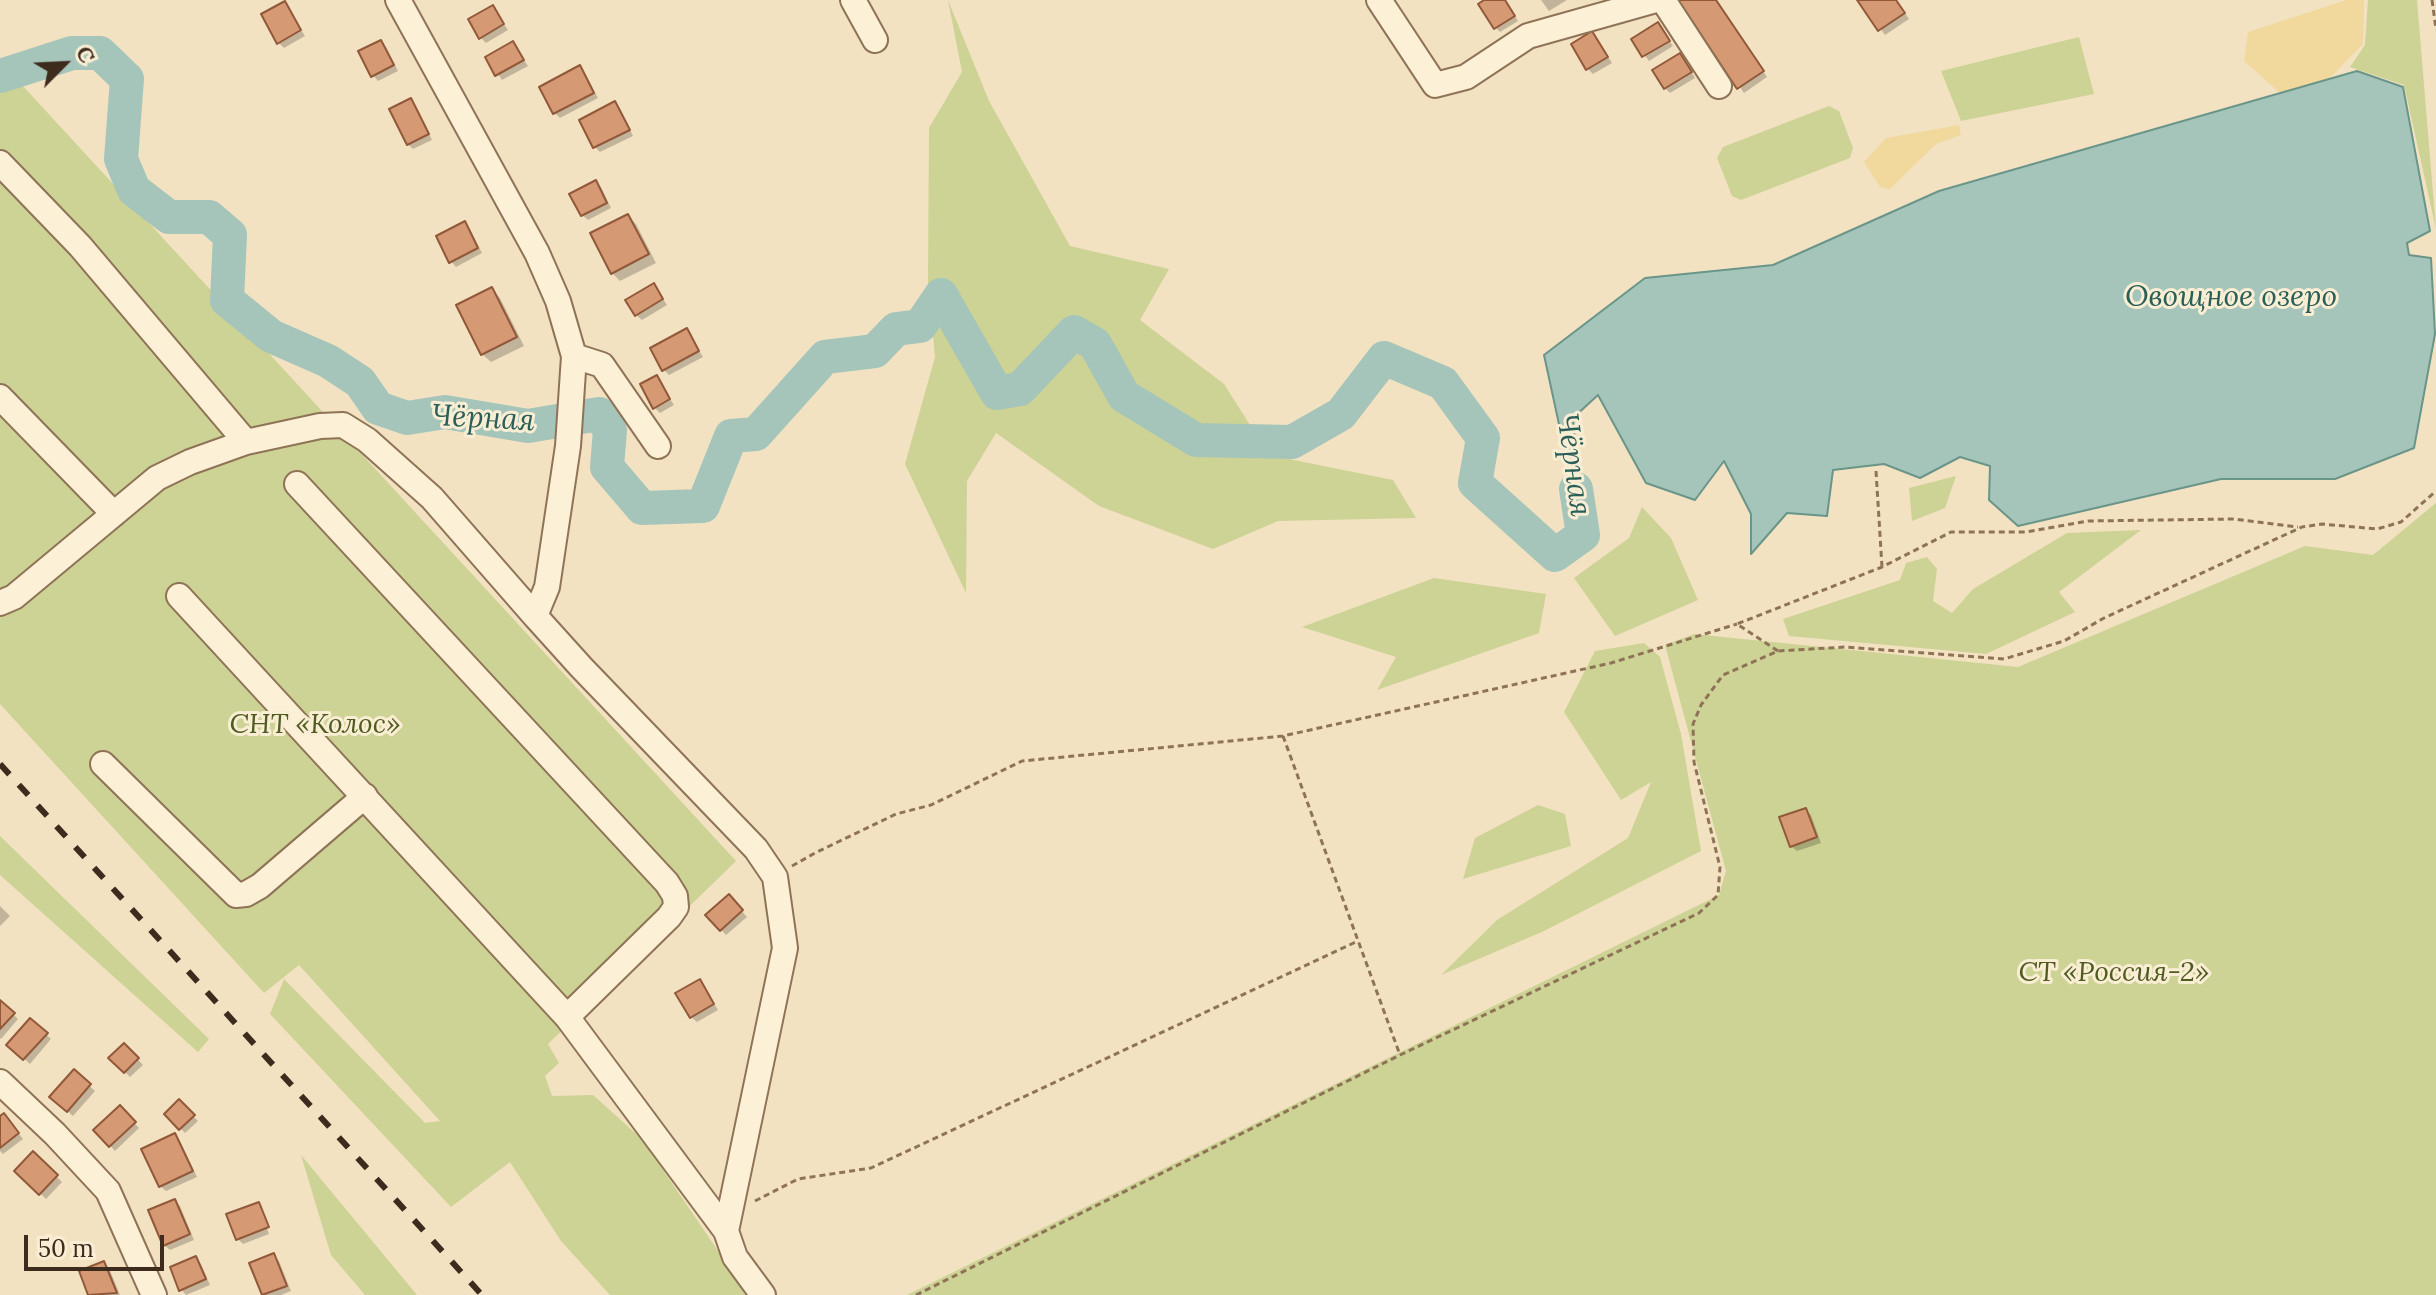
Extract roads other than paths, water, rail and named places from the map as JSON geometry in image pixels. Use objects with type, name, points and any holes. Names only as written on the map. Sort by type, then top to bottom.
[{"type":"street","points":[[398,0],[537,253],[558,301],[574,356],[568,446],[547,587],[535,616]]},
{"type":"street","points":[[853,0],[875,40]]},
{"type":"street","points":[[1379,0],[1435,85],[1466,77],[1528,36],[1656,0]]},
{"type":"street","points":[[1663,0],[1719,86]]},
{"type":"street","points":[[0,163],[80,246],[246,442]]},
{"type":"street","points":[[574,356],[602,365],[658,446]]},
{"type":"street","points":[[0,397],[114,514]]},
{"type":"street","points":[[0,603],[14,597],[157,478],[190,462],[246,442],[320,426],[343,425],[367,440],[432,498],[581,667],[756,849],[775,877],[785,948],[728,1223],[735,1257],[763,1295]]},
{"type":"street","points":[[297,484],[667,883],[675,896],[676,907],[669,917],[567,1017]]},
{"type":"street","points":[[179,596],[567,1017],[728,1223]]},
{"type":"street","points":[[103,764],[236,895],[246,894],[260,886],[365,796]]},
{"type":"street","points":[[0,1082],[55,1134],[108,1191],[154,1295]]},
{"type":"water","name":"Овощное озеро","points":[[2357,71],[2403,87],[2430,231],[2407,243],[2409,255],[2431,258],[2435,334],[2414,448],[2335,479],[2221,479],[2018,526],[1989,500],[1990,466],[1960,457],[1920,478],[1884,464],[1833,470],[1827,516],[1787,513],[1751,554],[1751,514],[1724,461],[1695,500],[1646,483],[1598,395],[1573,418],[1583,535],[1544,355],[1645,278],[1773,265],[1939,191]]},
{"type":"waterway","name":"Чёрная","points":[[0,76],[72,53],[100,53],[127,79],[121,159],[134,190],[169,217],[209,217],[230,235],[227,300],[271,336],[328,361],[360,382],[378,408],[407,418],[445,412],[528,426],[599,414],[610,430],[607,467],[642,508],[703,506],[731,436],[756,434],[825,357],[875,351],[896,329],[920,326],[941,295],[997,393],[1020,389],[1074,332],[1095,344],[1124,396],[1196,440],[1292,442],[1341,414],[1384,358],[1443,383],[1483,438],[1475,483],[1555,555],[1583,535],[1576,489]]},
{"type":"railway","points":[[0,764],[482,1295]]},
{"type":"park label","name":"СНТ «Колос»","points":[[315,725]]},
{"type":"park label","name":"СТ «Россия-2»","points":[[2114,973]]}]
